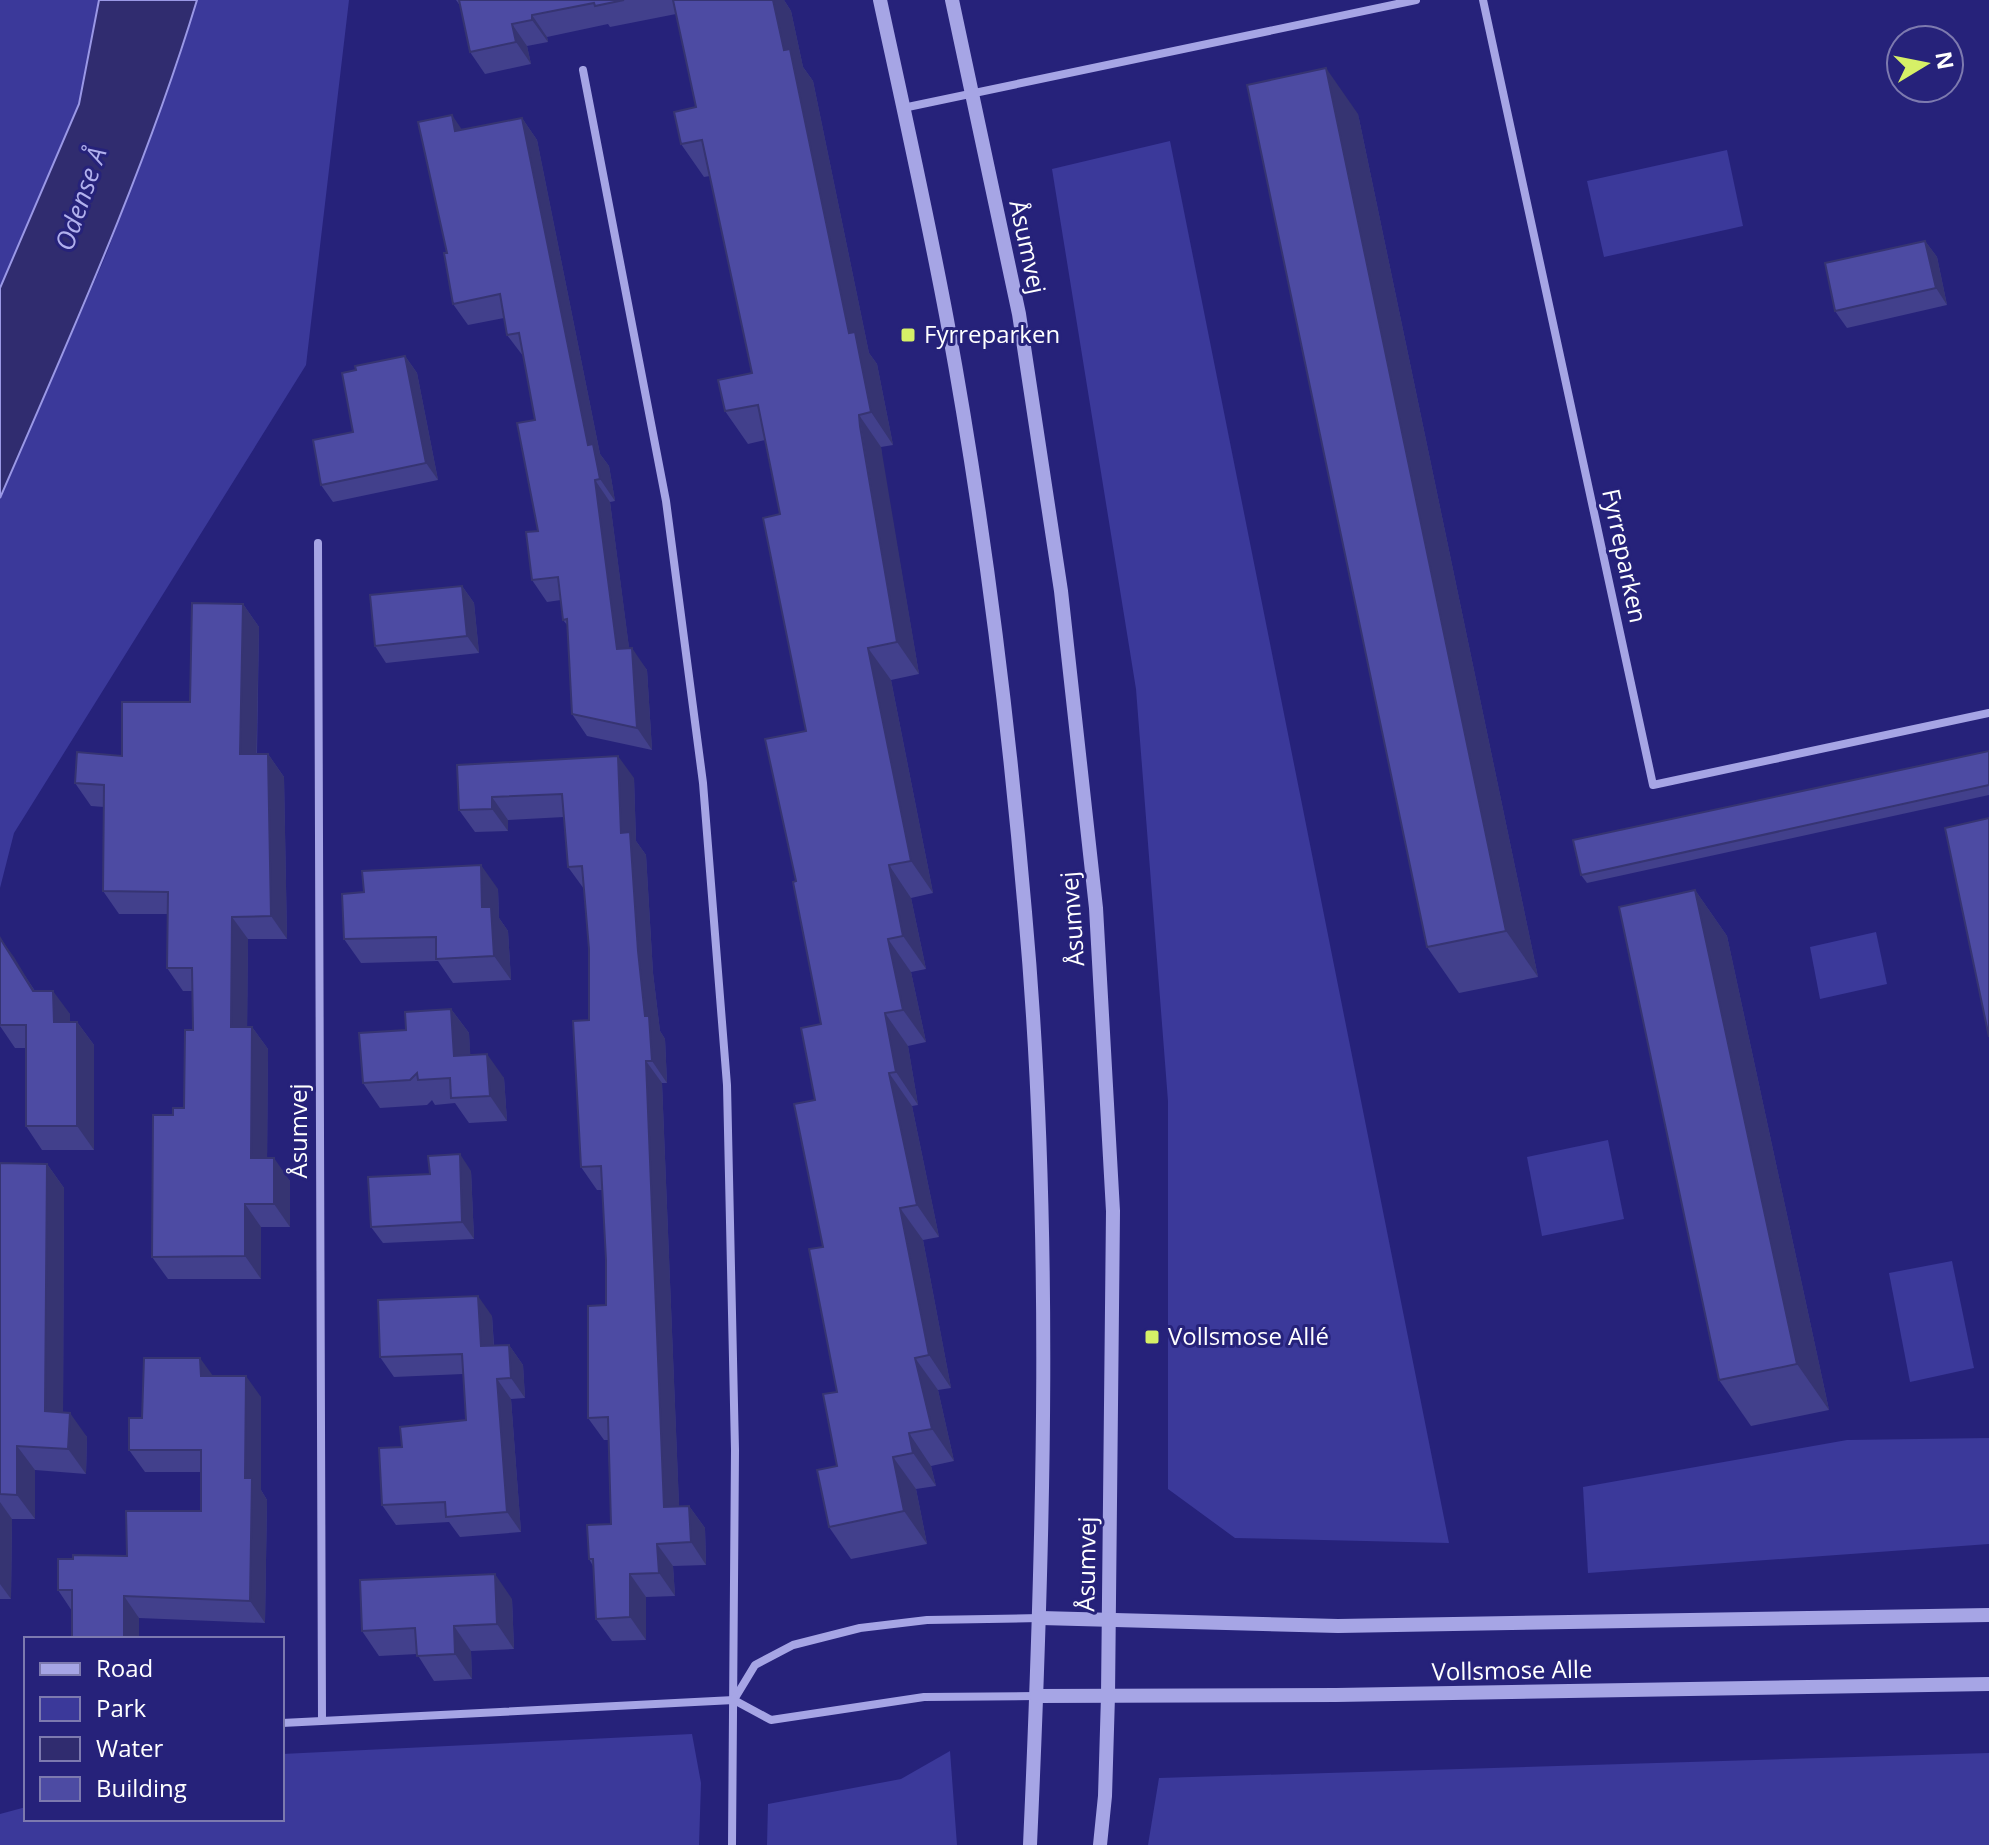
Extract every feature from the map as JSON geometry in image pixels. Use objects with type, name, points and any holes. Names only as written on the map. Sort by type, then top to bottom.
[{"type":"street","name":"Åsumvej","points":[[880,0],[947,321],[990,595],[1025,914],[1041,1191],[1041,1618],[1030,1845]]},
{"type":"street","name":"Åsumvej","points":[[952,0],[1019,314],[1061,591],[1096,908],[1113,1211],[1108,1696],[1100,1845]]},
{"type":"street","points":[[903,108],[1416,0]]},
{"type":"street","name":"Fyrreparken","points":[[1483,0],[1653,785],[1989,713]]},
{"type":"street","points":[[583,70],[625,273],[666,501],[703,783],[727,1085],[735,1450],[732,1845]]},
{"type":"street","name":"Åsumvej","points":[[318,543],[322,1719]]},
{"type":"street","name":"Vollsmose Alle","points":[[1041,1618],[1338,1626],[1989,1615]]},
{"type":"street","name":"Åsumvej","points":[[734,1700],[755,1665],[793,1645],[860,1628],[927,1620],[1041,1618]]},
{"type":"street","name":"Vollsmose Alle","points":[[1037,1696],[1989,1684]]},
{"type":"street","points":[[284,1723],[734,1700],[771,1720],[924,1697],[1037,1696]]},
{"type":"green space","points":[[0,0],[99,0],[79,104],[0,288]]},
{"type":"green space","points":[[197,0],[349,0],[306,365],[14,833],[0,888],[0,498],[106,255],[179,59]]},
{"type":"green space","points":[[1170,141],[1449,1543],[1235,1538],[1168,1489],[1168,1101],[1136,689],[1052,169]]},
{"type":"green space","points":[[1727,150],[1743,226],[1604,257],[1587,181]]},
{"type":"green space","points":[[1876,932],[1887,984],[1820,999],[1810,947]]},
{"type":"green space","points":[[1608,1140],[1624,1219],[1542,1236],[1527,1157]]},
{"type":"green space","points":[[1952,1261],[1974,1368],[1910,1382],[1889,1273]]},
{"type":"green space","points":[[1989,1438],[1989,1544],[1588,1573],[1583,1487],[1847,1440]]},
{"type":"green space","points":[[692,1734],[701,1783],[699,1845],[0,1845],[0,1814],[24,1808],[24,1821],[284,1821],[284,1754]]},
{"type":"green space","points":[[950,1751],[957,1845],[767,1845],[768,1804],[901,1779]]},
{"type":"green space","points":[[1989,1753],[1989,1845],[1148,1845],[1159,1778]]},
{"type":"water","name":"Odense Å","points":[[99,0],[197,0],[131,189],[0,498],[0,288],[79,104]]},
{"type":"building","points":[[459,0],[624,0],[532,15],[532,20],[512,24],[516,42],[470,52]]},
{"type":"building","points":[[673,0],[773,0],[784,50],[790,49],[849,333],[855,332],[871,412],[859,415],[860,426],[897,642],[868,648],[911,861],[889,865],[903,936],[888,939],[903,1010],[885,1013],[896,1072],[889,1073],[917,1205],[900,1208],[929,1355],[915,1358],[932,1429],[909,1433],[913,1453],[893,1457],[904,1511],[829,1527],[817,1470],[837,1466],[823,1394],[837,1392],[809,1249],[823,1247],[794,1104],[815,1100],[801,1028],[821,1024],[793,882],[796,881],[765,739],[806,731],[763,518],[780,514],[758,405],[725,411],[718,380],[752,373],[702,140],[681,144],[674,112],[696,107]]},
{"type":"building","points":[[1326,68],[1506,931],[1427,947],[1247,85]]},
{"type":"building","points":[[452,115],[455,131],[522,118],[588,445],[593,444],[600,479],[595,480],[617,649],[632,648],[637,728],[572,714],[567,619],[563,620],[558,577],[532,580],[526,532],[538,531],[517,423],[535,420],[519,333],[507,335],[500,294],[453,304],[444,253],[447,253],[418,122]]},
{"type":"building","points":[[1925,241],[1936,288],[1835,311],[1825,263]]},
{"type":"building","points":[[405,356],[426,463],[321,485],[313,440],[353,432],[342,373],[356,370],[355,366]]},
{"type":"building","points":[[462,586],[467,636],[375,646],[370,595]]},
{"type":"building","points":[[192,603],[243,604],[240,754],[268,754],[271,916],[232,917],[231,1027],[252,1027],[251,1158],[274,1158],[274,1204],[245,1204],[245,1256],[152,1257],[153,1115],[173,1115],[173,1108],[184,1108],[185,1030],[193,1030],[192,968],[167,968],[168,892],[103,891],[104,785],[75,783],[77,752],[122,756],[122,702],[190,702]]},
{"type":"building","points":[[1989,751],[1989,785],[1581,875],[1573,840]]},
{"type":"building","points":[[618,756],[621,833],[630,832],[638,951],[645,1016],[649,1016],[652,1061],[646,1061],[664,1507],[689,1506],[691,1542],[657,1544],[659,1573],[630,1574],[630,1617],[596,1619],[593,1559],[589,1559],[587,1525],[611,1524],[608,1417],[588,1418],[588,1306],[606,1305],[606,1260],[601,1166],[581,1167],[573,1021],[589,1020],[589,949],[582,866],[568,867],[562,794],[492,797],[492,809],[459,810],[457,765]]},
{"type":"building","points":[[1989,818],[1989,1037],[1945,828]]},
{"type":"building","points":[[481,865],[482,907],[491,907],[494,956],[436,959],[436,937],[344,939],[342,894],[364,892],[362,871]]},
{"type":"building","points":[[1695,890],[1797,1364],[1719,1380],[1619,907]]},
{"type":"building","points":[[0,938],[33,991],[53,991],[54,1022],[77,1022],[77,1126],[26,1126],[26,1025],[0,1025]]},
{"type":"building","points":[[451,1009],[454,1056],[487,1054],[490,1096],[451,1098],[450,1078],[418,1080],[417,1073],[410,1080],[363,1083],[359,1033],[406,1030],[405,1012]]},
{"type":"building","points":[[460,1154],[462,1222],[371,1227],[368,1177],[430,1174],[428,1156]]},
{"type":"building","points":[[0,1163],[47,1164],[45,1411],[70,1413],[68,1449],[17,1446],[17,1495],[0,1494]]},
{"type":"building","points":[[478,1296],[481,1346],[509,1345],[511,1378],[497,1379],[507,1512],[446,1517],[445,1502],[382,1505],[379,1448],[402,1447],[400,1427],[466,1420],[462,1354],[380,1357],[378,1300]]},
{"type":"building","points":[[144,1358],[200,1358],[201,1376],[246,1376],[245,1478],[252,1478],[250,1601],[124,1596],[124,1637],[72,1637],[72,1590],[58,1590],[58,1559],[73,1559],[73,1555],[127,1556],[126,1511],[201,1511],[201,1450],[129,1450],[129,1418],[142,1418]]},
{"type":"building","points":[[495,1574],[497,1624],[454,1626],[455,1654],[417,1656],[415,1628],[362,1631],[360,1580]]},
{"type":"place","name":"Fyrreparken","points":[[908,335]]},
{"type":"place","name":"Vollsmose Allé","points":[[1152,1337]]}]
